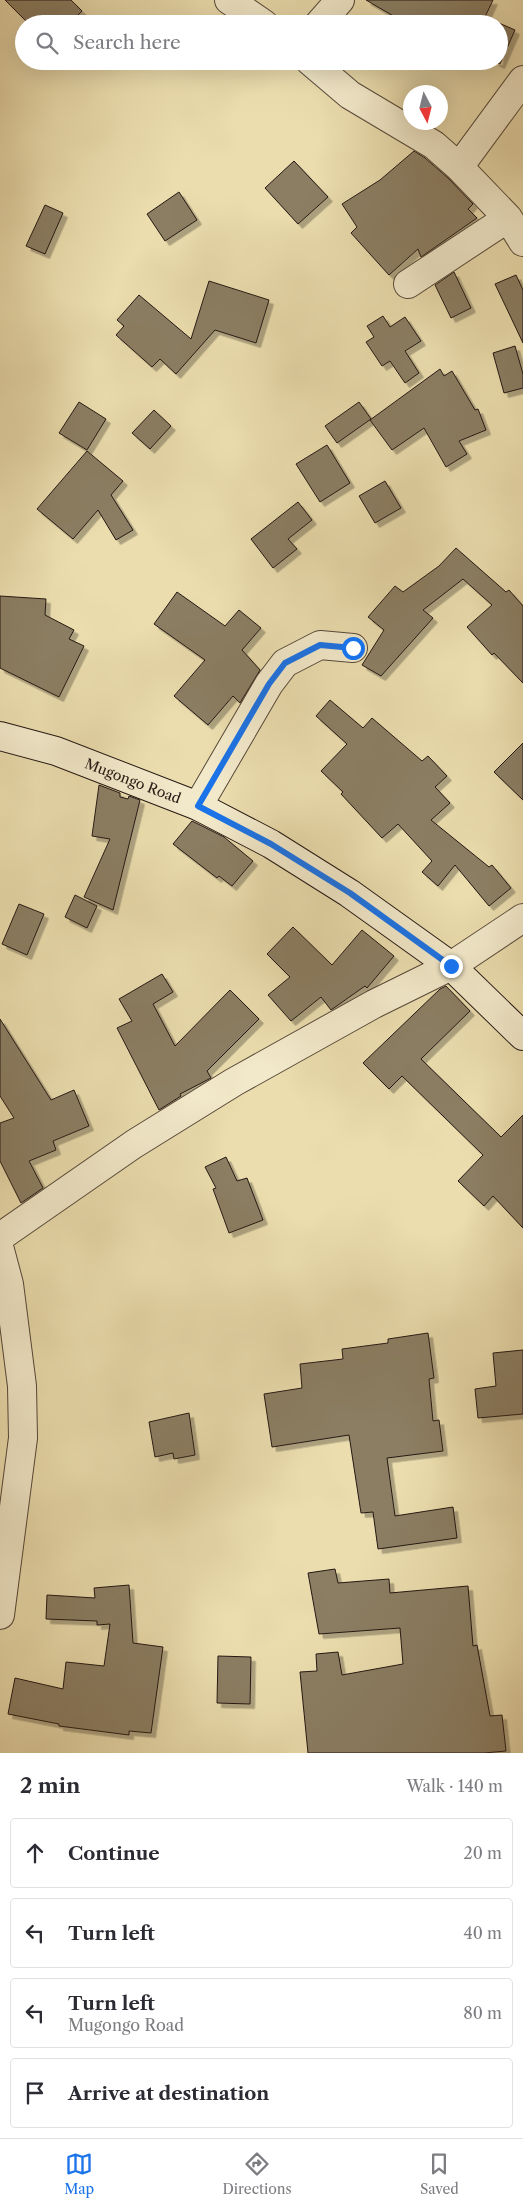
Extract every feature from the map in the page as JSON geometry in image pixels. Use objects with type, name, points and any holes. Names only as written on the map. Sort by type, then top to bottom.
[{"type":"street","points":[[228,0],[250,15]]},
{"type":"street","points":[[327,15],[340,0]]},
{"type":"street","points":[[321,70],[350,95],[434,145],[459,167],[508,218],[523,242]]},
{"type":"street","points":[[459,167],[523,80]]},
{"type":"street","points":[[408,284],[508,218]]},
{"type":"street","points":[[198,806],[269,684],[285,663],[320,645],[353,648]]},
{"type":"street","name":"Mugongo Road","points":[[0,736],[56,751],[198,806],[271,844],[350,893],[451,966],[523,1036]]},
{"type":"street","points":[[0,1237],[134,1144],[234,1082],[374,1004],[451,966],[523,918]]},
{"type":"street","points":[[0,1250],[9,1284],[22,1386],[23,1438],[0,1615]]},
{"type":"building","points":[[5,0],[71,0],[82,11],[78,15],[20,15]]},
{"type":"building","points":[[366,0],[493,0],[486,15],[392,15]]},
{"type":"building","points":[[508,27],[515,30],[508,46]]},
{"type":"building","points":[[414,151],[448,178],[473,204],[468,209],[477,218],[421,257],[418,249],[389,275],[351,233],[357,227],[342,204],[380,180]]},
{"type":"building","points":[[294,161],[328,197],[298,224],[265,188]]},
{"type":"building","points":[[179,192],[197,220],[165,241],[147,214]]},
{"type":"building","points":[[45,205],[63,213],[45,254],[26,246]]},
{"type":"building","points":[[454,272],[471,308],[451,318],[435,285]]},
{"type":"building","points":[[516,275],[523,290],[523,343],[495,284]]},
{"type":"building","points":[[209,281],[269,300],[256,343],[215,330],[176,374],[160,359],[152,367],[116,335],[124,326],[117,320],[139,295],[191,339]]},
{"type":"building","points":[[383,316],[390,327],[405,317],[421,341],[405,351],[419,373],[405,383],[390,361],[382,366],[366,342],[374,337],[367,326]]},
{"type":"building","points":[[515,346],[523,374],[523,388],[504,393],[493,353]]},
{"type":"building","points":[[440,369],[444,376],[452,371],[475,410],[478,409],[486,430],[459,441],[467,454],[446,467],[424,428],[392,450],[370,420]]},
{"type":"building","points":[[79,402],[106,419],[87,450],[59,433]]},
{"type":"building","points":[[359,402],[371,419],[337,443],[325,426]]},
{"type":"building","points":[[154,410],[171,426],[150,449],[132,433]]},
{"type":"building","points":[[327,445],[350,483],[320,502],[296,464]]},
{"type":"building","points":[[87,451],[123,481],[111,495],[133,530],[116,540],[98,510],[73,539],[37,509]]},
{"type":"building","points":[[385,481],[401,508],[375,523],[359,496]]},
{"type":"building","points":[[298,502],[312,520],[288,539],[297,549],[273,568],[251,539]]},
{"type":"building","points":[[456,548],[506,592],[509,590],[523,606],[523,683],[494,653],[492,655],[467,627],[492,605],[463,579],[423,610],[433,618],[381,676],[362,665],[384,630],[368,617],[395,586],[403,592],[439,566]]},
{"type":"building","points":[[177,592],[225,626],[239,610],[261,628],[242,650],[260,670],[240,703],[233,696],[208,725],[174,696],[205,660],[154,624]]},
{"type":"building","points":[[0,596],[46,599],[45,615],[74,630],[69,639],[84,646],[59,697],[0,668]]},
{"type":"building","points":[[330,700],[363,728],[372,718],[422,761],[428,756],[447,776],[435,787],[450,803],[431,820],[489,867],[492,865],[511,888],[489,906],[455,865],[438,886],[422,872],[432,861],[398,824],[382,838],[341,794],[343,792],[321,771],[347,744],[316,716]]},
{"type":"building","points":[[523,743],[523,800],[494,772]]},
{"type":"building","points":[[99,785],[120,793],[120,797],[128,799],[129,796],[140,800],[113,910],[84,897],[110,839],[92,836]]},
{"type":"building","points":[[192,821],[224,837],[253,861],[232,886],[219,876],[217,878],[173,844]]},
{"type":"building","points":[[75,895],[97,906],[87,928],[65,917]]},
{"type":"building","points":[[19,904],[44,914],[27,955],[2,944]]},
{"type":"building","points":[[293,927],[332,965],[362,930],[394,956],[367,988],[365,986],[331,1010],[321,997],[291,1021],[268,995],[290,977],[267,954]]},
{"type":"building","points":[[162,974],[173,992],[153,1004],[175,1046],[230,990],[259,1019],[207,1071],[211,1078],[180,1094],[181,1096],[159,1110],[117,1028],[132,1021],[119,999]]},
{"type":"building","points":[[446,986],[470,1011],[421,1059],[501,1137],[523,1115],[523,1228],[493,1196],[484,1206],[458,1181],[483,1155],[402,1076],[389,1089],[363,1063],[440,989]]},
{"type":"building","points":[[0,1019],[51,1100],[74,1090],[89,1126],[53,1141],[56,1150],[29,1161],[43,1188],[21,1203],[0,1161],[0,1123],[14,1118],[0,1096]]},
{"type":"building","points":[[226,1157],[237,1181],[247,1178],[263,1220],[229,1233],[213,1189],[216,1188],[205,1167]]},
{"type":"building","points":[[428,1333],[434,1378],[429,1379],[433,1421],[439,1420],[443,1451],[387,1458],[395,1516],[453,1507],[457,1538],[378,1549],[373,1512],[361,1513],[349,1435],[272,1447],[264,1394],[302,1388],[300,1364],[343,1359],[342,1349],[388,1343],[388,1339]]},
{"type":"building","points":[[523,1350],[523,1414],[478,1418],[475,1389],[496,1386],[493,1353]]},
{"type":"building","points":[[189,1413],[195,1455],[174,1459],[173,1453],[155,1457],[149,1422]]},
{"type":"building","points":[[335,1569],[338,1583],[389,1579],[390,1593],[468,1586],[473,1646],[477,1645],[490,1716],[502,1715],[506,1751],[484,1753],[308,1753],[300,1672],[317,1671],[316,1654],[338,1652],[342,1675],[403,1664],[400,1628],[319,1634],[308,1573]]},
{"type":"building","points":[[129,1585],[133,1643],[163,1647],[151,1733],[129,1731],[129,1735],[59,1726],[59,1724],[8,1714],[15,1678],[63,1689],[66,1662],[104,1666],[110,1624],[97,1625],[97,1621],[46,1619],[47,1595],[95,1598],[94,1588]]},
{"type":"building","points":[[218,1656],[251,1657],[250,1704],[217,1703]]},
{"type":"route","points":[[353,648],[320,645],[285,663],[269,684],[198,806],[271,844],[350,893],[451,966]]}]
